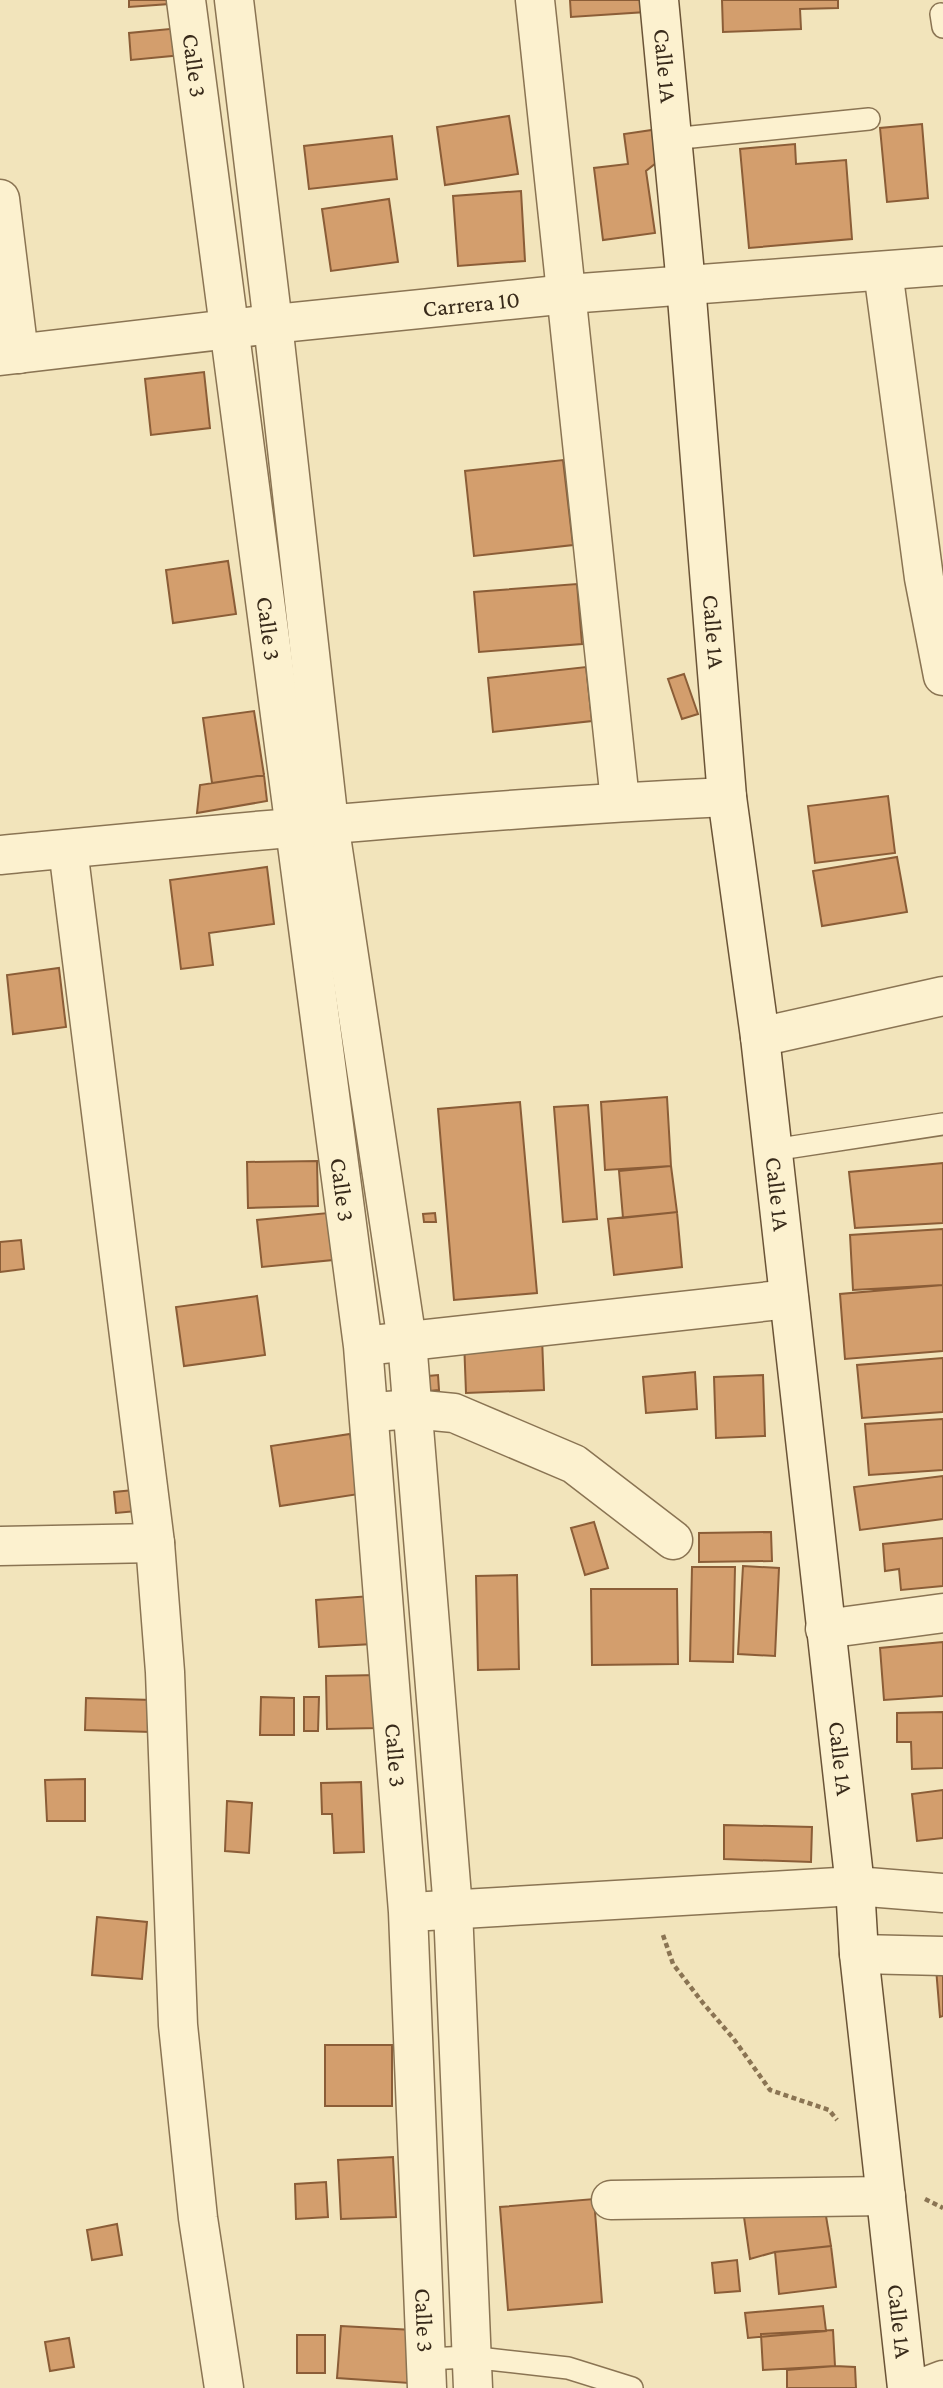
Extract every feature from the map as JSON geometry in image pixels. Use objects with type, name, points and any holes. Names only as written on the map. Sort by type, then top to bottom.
[{"type":"street","name":"Calle 3","points":[[186,0],[228,329],[311,825],[407,1341],[453,1909],[472,2373]]},
{"type":"street","name":"Calle 3","points":[[234,0],[273,324],[311,825],[363,1346],[408,1912],[426,2373]]},
{"type":"street","points":[[535,0],[620,802]]},
{"type":"street","name":"Calle 1A","points":[[659,0],[713,599],[727,797],[760,1037],[855,1886],[859,1954],[907,2388]]},
{"type":"street","points":[[0,199],[9,355]]},
{"type":"street","name":"Carrera 10","points":[[9,355],[273,324],[568,294],[943,266]]},
{"type":"street","points":[[883,271],[933,577],[943,676]]},
{"type":"street","points":[[0,855],[311,825],[620,802],[727,797]]},
{"type":"street","points":[[68,849],[155,1543],[165,1672],[178,2025],[198,2218],[224,2388]]},
{"type":"street","points":[[760,1037],[943,996]]},
{"type":"street","points":[[363,1346],[789,1299]]},
{"type":"street","points":[[367,1412],[412,1409],[454,1413],[574,1464],[673,1540]]},
{"type":"street","points":[[0,1546],[155,1543]]},
{"type":"street","points":[[825,1629],[943,1613]]},
{"type":"street","points":[[408,1912],[855,1886],[943,1893]]},
{"type":"street","points":[[859,1954],[943,1956]]},
{"type":"street","points":[[611,2200],[886,2196]]},
{"type":"street","points":[[922,2388],[943,2380]]},
{"type":"lane","points":[[672,139],[869,119]]},
{"type":"lane","points":[[772,1150],[943,1124]]},
{"type":"lane","points":[[426,2373],[568,2368],[632,2388]]},
{"type":"path","points":[[666,1897],[663,1934],[673,1964],[733,2038],[770,2090],[829,2110],[844,2129]]},
{"type":"building","points":[[129,0],[168,0],[169,4],[129,7]]},
{"type":"building","points":[[570,0],[646,0],[646,12],[571,17]]},
{"type":"building","points":[[722,0],[838,0],[838,8],[800,9],[801,29],[723,32]]},
{"type":"building","points":[[180,28],[182,55],[131,60],[129,33]]},
{"type":"building","points":[[509,116],[518,174],[445,185],[437,127]]},
{"type":"building","points":[[922,124],[928,198],[887,202],[880,128]]},
{"type":"building","points":[[652,130],[656,163],[646,171],[655,233],[603,240],[594,168],[628,164],[624,134]]},
{"type":"building","points":[[392,136],[397,179],[309,189],[304,146]]},
{"type":"building","points":[[795,144],[796,164],[846,160],[852,239],[749,248],[740,149]]},
{"type":"building","points":[[521,191],[525,261],[458,266],[453,196]]},
{"type":"building","points":[[389,199],[398,262],[331,271],[322,209]]},
{"type":"building","points":[[204,372],[210,428],[151,435],[145,379]]},
{"type":"building","points":[[563,460],[573,545],[474,556],[465,471]]},
{"type":"building","points":[[228,561],[236,614],[173,623],[166,570]]},
{"type":"building","points":[[577,584],[582,644],[479,652],[474,592]]},
{"type":"building","points":[[586,667],[592,721],[493,732],[488,678]]},
{"type":"building","points":[[684,674],[698,714],[682,719],[668,679]]},
{"type":"building","points":[[254,711],[264,775],[212,783],[203,718]]},
{"type":"building","points":[[264,775],[267,801],[197,813],[200,785]]},
{"type":"building","points":[[888,796],[895,853],[815,863],[808,806]]},
{"type":"building","points":[[897,857],[907,912],[822,926],[813,871]]},
{"type":"building","points":[[267,867],[274,924],[209,933],[213,965],[181,969],[170,880]]},
{"type":"building","points":[[59,968],[66,1027],[13,1034],[7,975]]},
{"type":"building","points":[[667,1097],[671,1166],[605,1170],[601,1102]]},
{"type":"building","points":[[520,1102],[537,1293],[454,1300],[438,1109]]},
{"type":"building","points":[[588,1105],[597,1219],[563,1222],[554,1107]]},
{"type":"building","points":[[317,1161],[318,1206],[248,1208],[247,1162]]},
{"type":"building","points":[[943,1163],[943,1223],[855,1228],[849,1172]]},
{"type":"building","points":[[671,1166],[677,1212],[623,1218],[619,1171]]},
{"type":"building","points":[[677,1212],[682,1267],[614,1275],[608,1219]]},
{"type":"building","points":[[328,1213],[333,1260],[262,1267],[257,1220]]},
{"type":"building","points":[[435,1213],[436,1222],[424,1222],[423,1214]]},
{"type":"building","points":[[943,1229],[943,1285],[853,1290],[850,1235]]},
{"type":"building","points":[[21,1240],[24,1269],[0,1272],[0,1242]]},
{"type":"building","points":[[943,1285],[943,1351],[845,1359],[840,1294]]},
{"type":"building","points":[[257,1296],[265,1355],[184,1366],[176,1307]]},
{"type":"building","points":[[542,1337],[544,1390],[466,1393],[464,1340]]},
{"type":"building","points":[[943,1358],[943,1412],[862,1418],[857,1365]]},
{"type":"building","points":[[695,1372],[697,1409],[646,1413],[643,1377]]},
{"type":"building","points":[[438,1375],[439,1390],[429,1391],[428,1376]]},
{"type":"building","points":[[763,1375],[765,1436],[716,1438],[714,1377]]},
{"type":"building","points":[[943,1419],[943,1470],[869,1475],[865,1424]]},
{"type":"building","points":[[350,1434],[359,1494],[280,1506],[271,1446]]},
{"type":"building","points":[[943,1476],[943,1519],[860,1530],[854,1487]]},
{"type":"building","points":[[144,1489],[147,1510],[116,1513],[114,1492]]},
{"type":"building","points":[[594,1522],[608,1568],[585,1575],[571,1528]]},
{"type":"building","points":[[771,1532],[772,1561],[699,1562],[699,1533]]},
{"type":"building","points":[[943,1538],[943,1586],[901,1590],[899,1569],[885,1571],[883,1544]]},
{"type":"building","points":[[743,1566],[779,1568],[775,1656],[738,1654]]},
{"type":"building","points":[[692,1567],[735,1567],[733,1662],[690,1661]]},
{"type":"building","points":[[517,1575],[519,1669],[478,1670],[476,1576]]},
{"type":"building","points":[[591,1589],[677,1589],[678,1664],[592,1665]]},
{"type":"building","points":[[371,1596],[373,1644],[319,1647],[316,1600]]},
{"type":"building","points":[[943,1642],[943,1696],[884,1700],[880,1648]]},
{"type":"building","points":[[378,1675],[379,1728],[327,1729],[326,1676]]},
{"type":"building","points":[[261,1697],[294,1698],[294,1735],[260,1735]]},
{"type":"building","points":[[304,1697],[319,1697],[318,1731],[304,1731]]},
{"type":"building","points":[[86,1698],[152,1700],[151,1732],[85,1730]]},
{"type":"building","points":[[943,1712],[943,1768],[912,1769],[911,1742],[897,1742],[897,1713]]},
{"type":"building","points":[[85,1779],[85,1821],[47,1821],[45,1780]]},
{"type":"building","points":[[361,1782],[364,1852],[334,1853],[332,1814],[322,1814],[321,1783]]},
{"type":"building","points":[[943,1790],[943,1838],[917,1841],[912,1794]]},
{"type":"building","points":[[227,1801],[252,1803],[249,1853],[225,1851]]},
{"type":"building","points":[[724,1825],[812,1827],[811,1862],[724,1859]]},
{"type":"building","points":[[97,1917],[147,1922],[142,1979],[92,1975]]},
{"type":"building","points":[[943,1967],[943,2016],[940,2017],[936,1968]]},
{"type":"building","points":[[325,2045],[392,2045],[392,2106],[325,2106]]},
{"type":"building","points":[[393,2157],[396,2217],[341,2219],[338,2160]]},
{"type":"building","points":[[326,2182],[328,2217],[296,2219],[295,2184]]},
{"type":"building","points":[[823,2198],[831,2246],[775,2252],[750,2259],[743,2210]]},
{"type":"building","points":[[594,2199],[602,2302],[508,2310],[500,2207]]},
{"type":"building","points":[[117,2224],[122,2255],[92,2260],[87,2230]]},
{"type":"building","points":[[831,2246],[836,2287],[779,2294],[775,2252]]},
{"type":"building","points":[[737,2260],[740,2291],[715,2293],[712,2263]]},
{"type":"building","points":[[823,2306],[826,2331],[748,2338],[745,2313]]},
{"type":"building","points":[[341,2326],[413,2330],[409,2383],[337,2378]]},
{"type":"building","points":[[833,2330],[835,2366],[763,2370],[761,2334]]},
{"type":"building","points":[[297,2335],[325,2335],[325,2373],[297,2373]]},
{"type":"building","points":[[69,2338],[74,2367],[50,2371],[45,2342]]},
{"type":"building","points":[[855,2367],[856,2388],[787,2388],[787,2370]]}]
